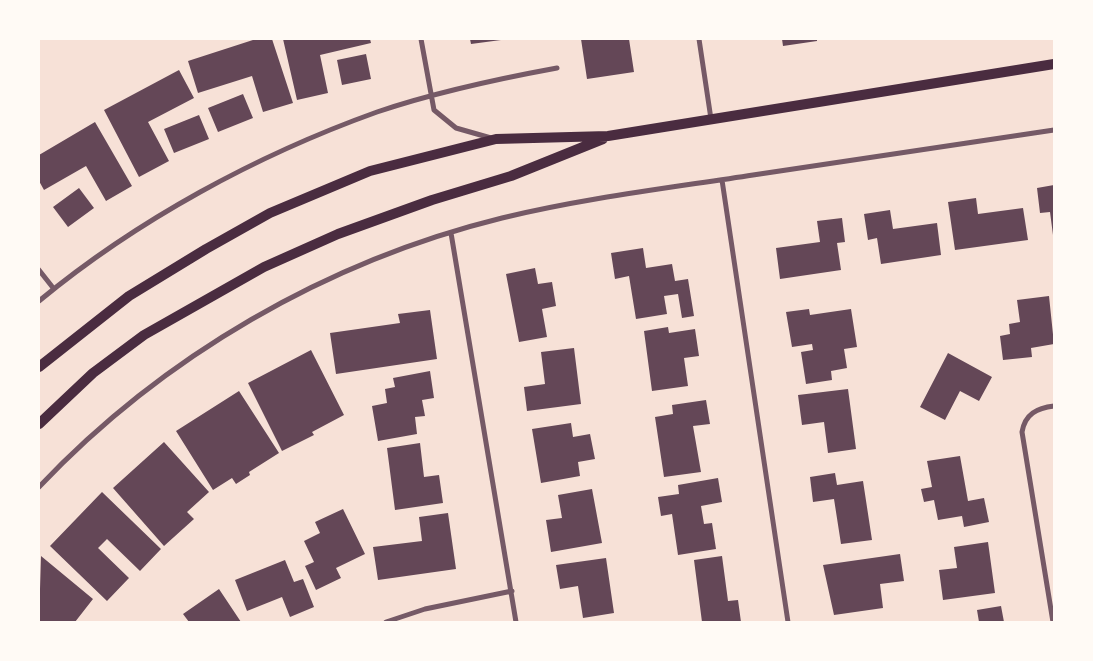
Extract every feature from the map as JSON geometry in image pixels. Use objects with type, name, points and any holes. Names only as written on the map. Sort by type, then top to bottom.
[{"type":"main road","points":[[39,367],[129,296],[206,249],[270,213],[370,171],[496,139],[608,136],[1054,64]]},
{"type":"main road","points":[[39,424],[93,373],[144,335],[264,267],[338,234],[432,200],[511,176],[608,136]]},
{"type":"street","points":[[421,39],[430,97],[434,110],[456,128],[496,139]]},
{"type":"street","points":[[699,39],[711,120]]},
{"type":"street","points":[[39,301],[109,247],[164,213],[279,152],[378,112],[487,81],[557,68]]},
{"type":"street","points":[[39,487],[60,464],[132,400],[228,333],[268,310],[341,274],[451,233],[502,218],[605,196],[1054,130]]},
{"type":"street","points":[[722,180],[788,622]]},
{"type":"street","points":[[451,233],[516,622]]},
{"type":"street","points":[[39,270],[54,289]]},
{"type":"street","points":[[1053,622],[1022,432],[1024,421],[1032,413],[1054,406]]},
{"type":"street","points":[[386,622],[425,608],[512,591]]},
{"type":"building","points":[[256,39],[272,39],[293,103],[263,112],[252,76],[198,93],[188,61]]},
{"type":"building","points":[[283,39],[370,39],[371,43],[320,55],[328,93],[297,100]]},
{"type":"building","points":[[470,39],[501,39],[501,40],[471,44]]},
{"type":"building","points":[[581,39],[629,39],[634,72],[587,79]]},
{"type":"building","points":[[782,39],[817,39],[817,41],[783,46]]},
{"type":"building","points":[[366,54],[371,79],[342,85],[337,60]]},
{"type":"building","points":[[179,70],[194,98],[148,122],[169,161],[139,177],[104,110]]},
{"type":"building","points":[[243,94],[253,118],[218,132],[208,108]]},
{"type":"building","points":[[199,115],[209,139],[174,153],[164,129]]},
{"type":"building","points":[[95,122],[132,186],[106,201],[86,166],[44,190],[39,181],[39,155]]},
{"type":"building","points":[[1054,185],[1053,235],[1050,212],[1040,213],[1037,188]]},
{"type":"building","points":[[79,188],[94,208],[68,227],[53,207]]},
{"type":"building","points":[[976,198],[978,214],[1023,208],[1028,240],[955,250],[948,202]]},
{"type":"building","points":[[890,210],[893,229],[937,223],[941,255],[881,264],[877,238],[868,240],[864,214]]},
{"type":"building","points":[[842,218],[845,242],[837,243],[841,270],[780,279],[776,248],[820,242],[817,221]]},
{"type":"building","points":[[643,248],[646,268],[672,264],[675,281],[688,279],[694,316],[682,318],[678,294],[664,296],[667,314],[636,319],[629,276],[615,279],[611,253]]},
{"type":"building","points":[[535,268],[538,284],[552,282],[556,306],[542,309],[547,337],[519,342],[506,274]]},
{"type":"building","points":[[1049,296],[1054,344],[1031,348],[1032,357],[1003,360],[1000,336],[1010,334],[1009,324],[1020,322],[1017,300]]},
{"type":"building","points":[[809,309],[810,315],[851,309],[857,347],[844,349],[847,368],[831,371],[832,380],[806,384],[801,352],[813,350],[812,344],[792,347],[786,312]]},
{"type":"building","points":[[430,310],[437,359],[336,374],[330,333],[400,323],[398,314]]},
{"type":"building","points":[[668,327],[669,333],[695,329],[699,356],[684,358],[688,386],[652,391],[644,331]]},
{"type":"building","points":[[574,348],[581,404],[527,411],[524,387],[545,384],[541,352]]},
{"type":"building","points":[[311,350],[344,415],[312,432],[314,435],[282,451],[248,383]]},
{"type":"building","points":[[948,353],[992,377],[979,401],[960,391],[945,420],[920,407]]},
{"type":"building","points":[[430,371],[434,398],[422,400],[425,416],[415,417],[417,434],[378,441],[372,406],[387,403],[385,389],[395,387],[393,378]]},
{"type":"building","points":[[848,389],[856,449],[828,453],[824,422],[802,425],[798,395]]},
{"type":"building","points":[[239,391],[279,453],[249,472],[250,475],[236,484],[232,478],[213,490],[176,431]]},
{"type":"building","points":[[706,400],[710,424],[693,426],[701,472],[664,477],[655,417],[673,414],[672,405]]},
{"type":"building","points":[[571,423],[573,437],[590,434],[595,459],[578,462],[580,476],[541,483],[532,429]]},
{"type":"building","points":[[164,442],[209,492],[187,512],[194,519],[164,546],[113,488]]},
{"type":"building","points":[[420,443],[424,477],[439,475],[443,503],[395,510],[387,448]]},
{"type":"building","points":[[960,456],[968,501],[984,498],[989,522],[964,527],[962,516],[938,520],[934,500],[924,502],[921,489],[932,487],[927,461]]},
{"type":"building","points":[[835,473],[837,485],[863,481],[872,540],[841,544],[834,499],[813,502],[810,477]]},
{"type":"building","points":[[718,478],[722,502],[701,506],[704,524],[712,523],[716,549],[678,555],[672,514],[661,516],[658,497],[679,494],[678,485]]},
{"type":"building","points":[[592,489],[602,543],[551,552],[546,520],[562,518],[558,495]]},
{"type":"building","points":[[102,492],[161,549],[140,571],[107,539],[98,548],[129,578],[107,601],[50,546]]},
{"type":"building","points":[[343,509],[365,554],[336,568],[341,578],[316,590],[305,566],[314,562],[304,541],[320,533],[315,522]]},
{"type":"building","points":[[448,513],[456,569],[378,580],[373,547],[422,541],[419,517]]},
{"type":"building","points":[[988,542],[995,593],[943,600],[939,570],[957,568],[954,547]]},
{"type":"building","points":[[900,554],[904,581],[880,584],[883,608],[834,615],[823,565]]},
{"type":"building","points":[[41,556],[93,599],[75,622],[39,622]]},
{"type":"building","points":[[722,556],[728,601],[738,600],[741,622],[702,622],[694,560]]},
{"type":"building","points":[[606,558],[614,613],[583,618],[578,586],[560,589],[556,565]]},
{"type":"building","points":[[285,560],[294,582],[303,579],[314,607],[290,617],[282,597],[247,611],[235,580]]},
{"type":"building","points":[[219,589],[241,622],[189,622],[183,614]]},
{"type":"building","points":[[1001,606],[1004,622],[979,622],[977,610]]}]
